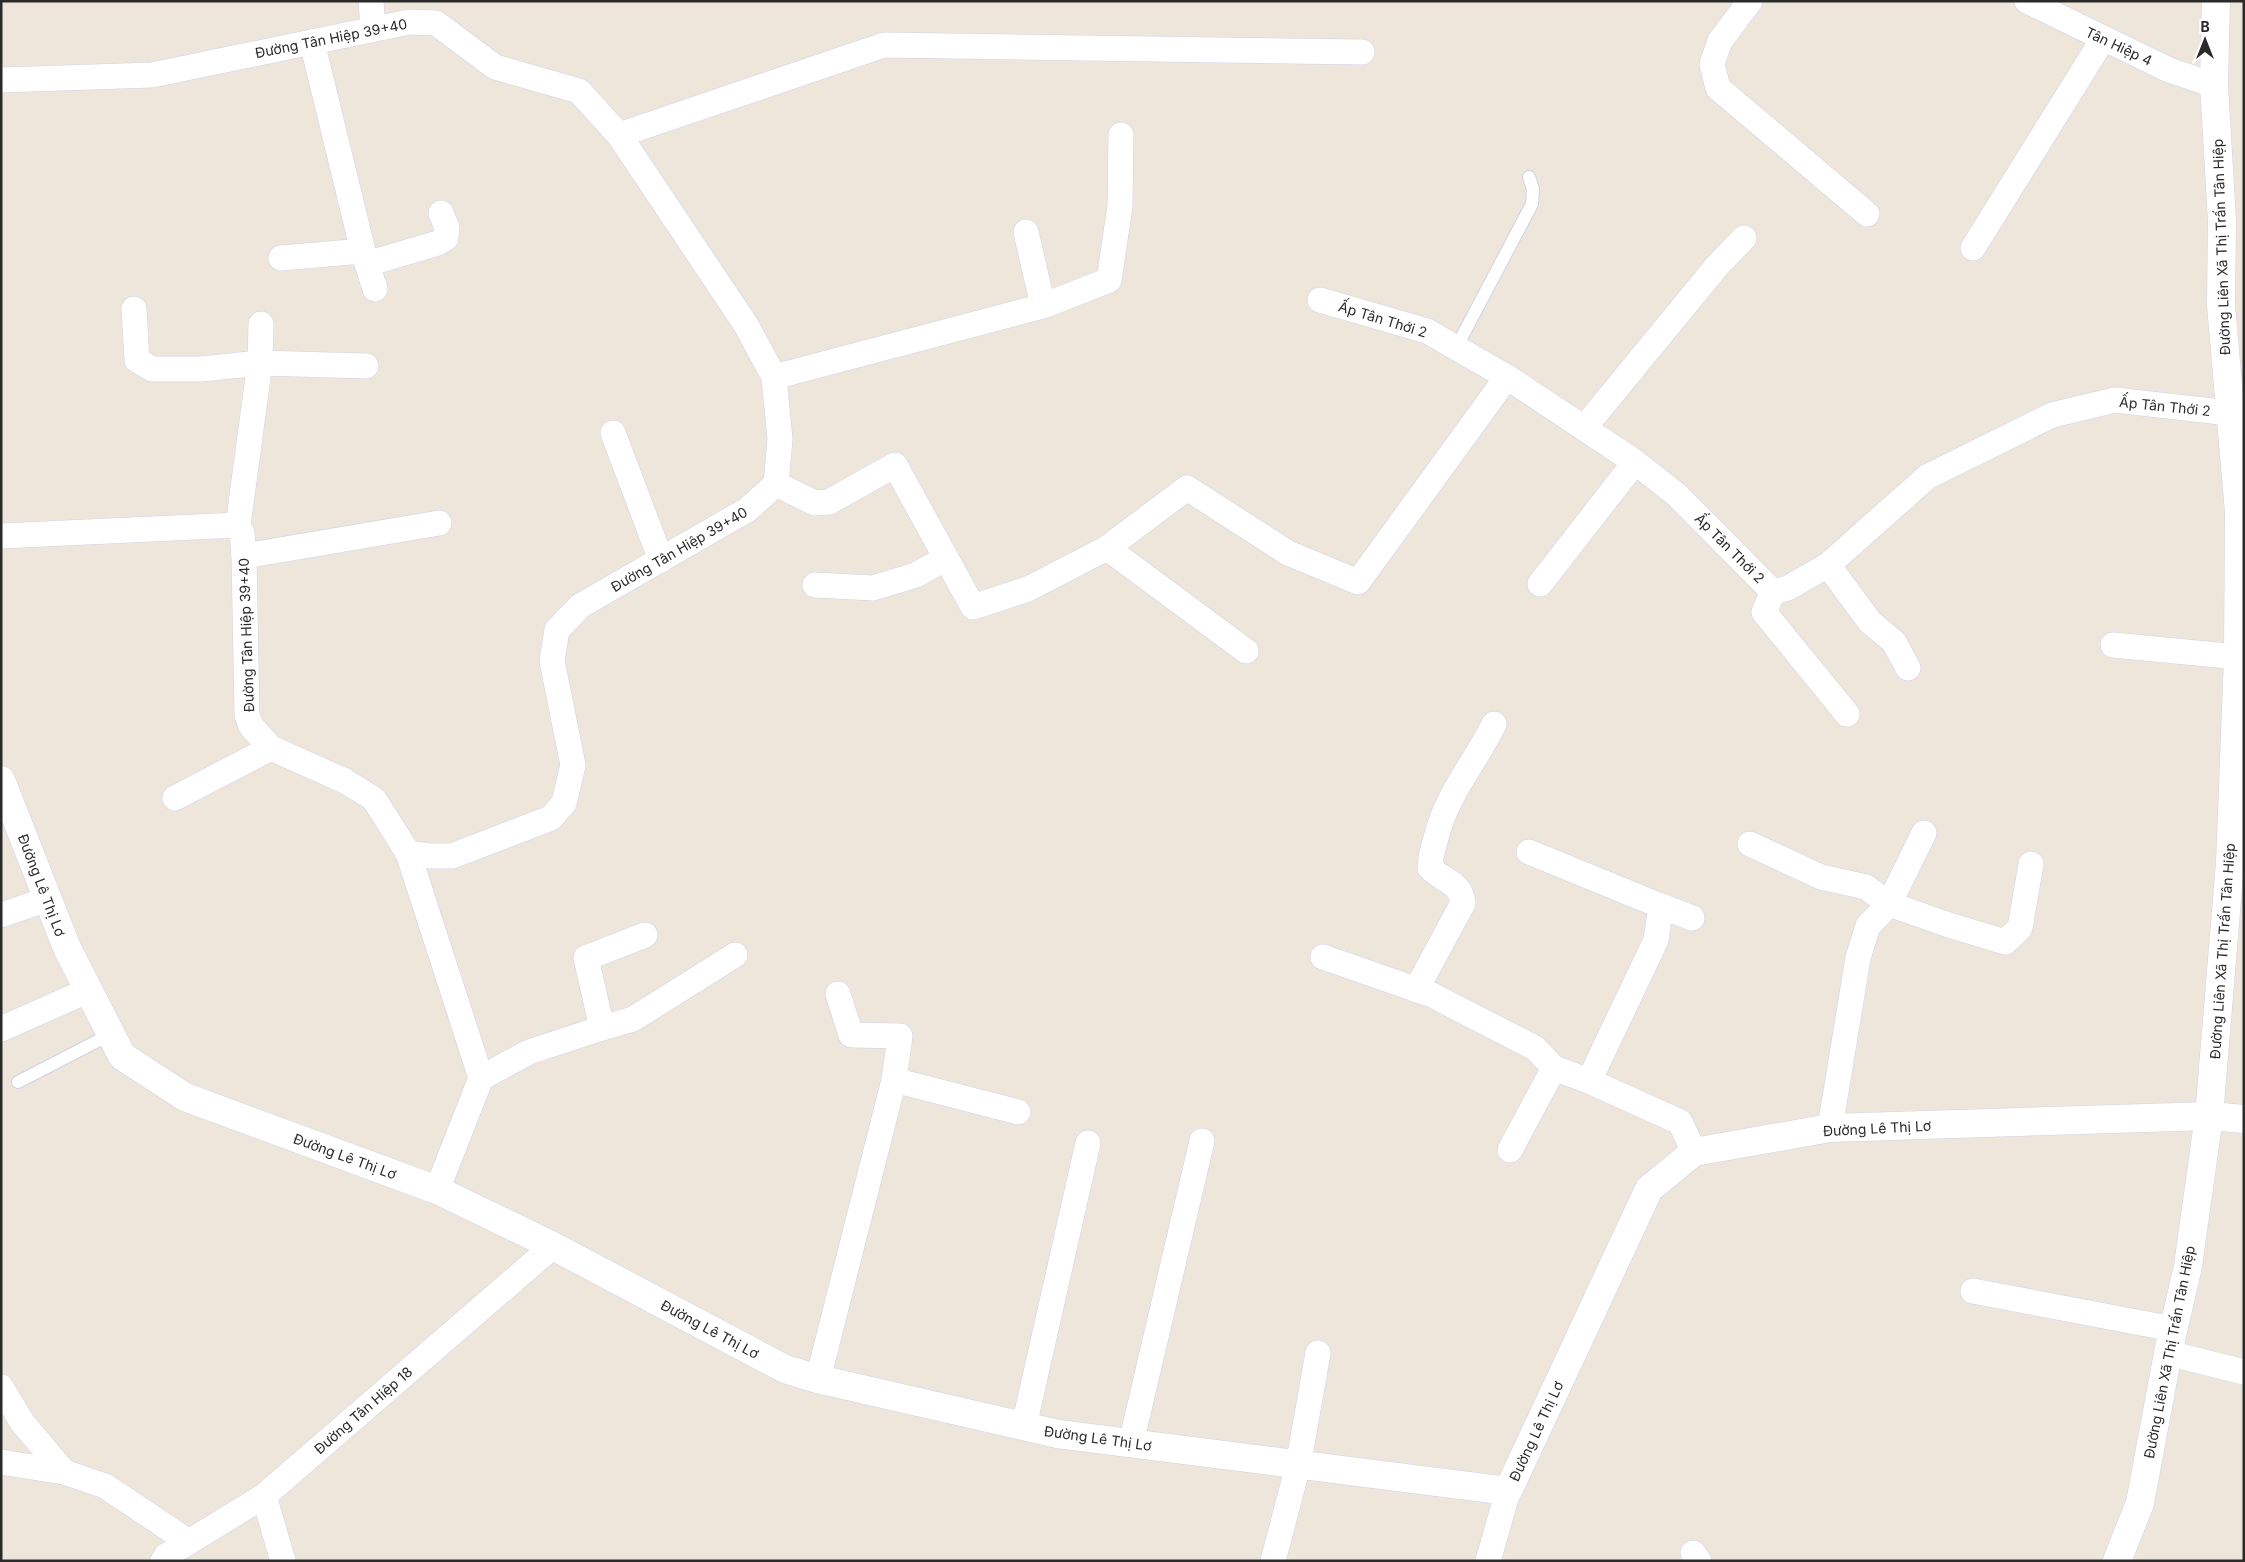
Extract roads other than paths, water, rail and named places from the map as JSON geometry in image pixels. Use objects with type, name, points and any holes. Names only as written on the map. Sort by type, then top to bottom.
[{"type":"street","points":[[371,1],[373,29]]},
{"type":"street","points":[[1750,1],[1720,41],[1712,64],[1718,88],[1867,214]]},
{"type":"street","name":"Tân Hiệp 4","points":[[2027,1],[2168,70],[2214,85]]},
{"type":"street","name":"Đường Liên Xã Thị Trấn Tân Hiệp","points":[[2117,1561],[2140,1503],[2170,1341],[2188,1266],[2209,1116],[2230,863],[2238,657],[2239,512],[2234,401],[2221,305],[2233,222],[2214,85],[2216,1]]},
{"type":"street","name":"Đường Tân Hiệp 39+40","points":[[1,80],[152,75],[409,22],[436,23],[495,67],[579,91],[619,135],[746,325],[774,377],[780,439],[776,484],[747,510],[580,606],[557,630],[552,661],[573,765],[564,803],[551,818],[452,856],[408,854],[374,799],[345,781],[271,748],[251,726],[247,716],[244,556],[242,532],[238,525]]},
{"type":"street","points":[[1974,248],[2103,39]]},
{"type":"street","points":[[312,42],[365,257],[375,289]]},
{"type":"street","points":[[619,135],[884,45],[1362,52]]},
{"type":"street","points":[[774,377],[1043,306],[1108,280],[1120,206],[1121,135]]},
{"type":"street","points":[[281,258],[365,257],[438,244],[446,238],[447,228],[441,213]]},
{"type":"street","points":[[1026,232],[1043,306]]},
{"type":"street","points":[[1584,428],[1717,266],[1744,238]]},
{"type":"street","name":"Ấp Tân Thới 2","points":[[1320,300],[1427,331],[1507,377],[1635,462],[1677,495],[1773,592],[1788,588],[1828,565],[1927,477],[2052,414],[2115,400],[2234,401]]},
{"type":"street","points":[[134,309],[137,360],[152,369],[201,369],[260,362],[366,366]]},
{"type":"street","points":[[1,536],[238,525],[260,362],[261,324]]},
{"type":"street","points":[[776,484],[815,503],[829,502],[895,465],[973,607],[1028,589],[1107,548],[1187,488],[1288,552],[1358,582],[1507,377]]},
{"type":"street","points":[[613,433],[661,560]]},
{"type":"street","points":[[1540,584],[1635,462]]},
{"type":"street","points":[[244,556],[439,523]]},
{"type":"street","points":[[1107,548],[1246,650]]},
{"type":"street","points":[[815,585],[873,588],[916,575],[946,558]]},
{"type":"street","points":[[1828,565],[1870,622],[1894,642],[1908,668]]},
{"type":"street","points":[[1773,592],[1764,612],[1847,714]]},
{"type":"street","points":[[2113,645],[2238,657]]},
{"type":"street","points":[[1416,990],[1463,903],[1462,895],[1457,886],[1436,874],[1430,868],[1439,823],[1451,795],[1479,754],[1494,724]]},
{"type":"street","points":[[175,798],[271,748]]},
{"type":"street","name":"Đường Lê Thị Lơ","points":[[1,780],[67,948],[122,1056],[185,1097],[437,1190],[553,1246],[785,1369],[1058,1434],[1298,1466],[1508,1491],[1649,1189],[1694,1152],[1830,1128],[2209,1116],[2244,1119]]},
{"type":"street","points":[[1830,1128],[1858,958],[1868,926],[1890,904],[1924,833]]},
{"type":"street","points":[[1750,844],[1821,877],[1866,887],[1890,904],[1949,926],[2005,942],[2020,928],[2032,864]]},
{"type":"street","points":[[1528,852],[1692,918]]},
{"type":"street","points":[[408,854],[481,1078],[437,1190]]},
{"type":"street","points":[[1,915],[48,899]]},
{"type":"street","points":[[1589,1081],[1656,940],[1661,906]]},
{"type":"street","points":[[602,1028],[586,958],[645,935]]},
{"type":"street","points":[[481,1078],[529,1052],[633,1018],[735,955]]},
{"type":"street","points":[[1323,958],[1432,995],[1535,1048],[1554,1068],[1589,1081],[1680,1122],[1694,1152]]},
{"type":"street","points":[[1,1030],[89,990]]},
{"type":"street","points":[[818,1378],[894,1080],[900,1036],[851,1035],[838,994]]},
{"type":"street","points":[[1510,1150],[1554,1068]]},
{"type":"street","points":[[894,1080],[1018,1112]]},
{"type":"street","points":[[1024,1426],[1088,1142]]},
{"type":"street","points":[[1131,1443],[1202,1142]]},
{"type":"street","name":"Đường Tân Hiệp 18","points":[[163,1561],[166,1556],[264,1496],[553,1246]]},
{"type":"street","points":[[1974,1291],[2170,1341],[2244,1372]]},
{"type":"street","points":[[1273,1561],[1298,1466],[1318,1352]]},
{"type":"street","points":[[1,1387],[22,1422],[64,1472]]},
{"type":"street","points":[[1,1462],[64,1472],[105,1486],[189,1542]]},
{"type":"street","points":[[1488,1561],[1508,1491]]},
{"type":"street","points":[[264,1496],[283,1561]]},
{"type":"lane","points":[[1456,348],[1532,204],[1533,189],[1529,178]]},
{"type":"lane","points":[[18,1082],[111,1034]]}]
